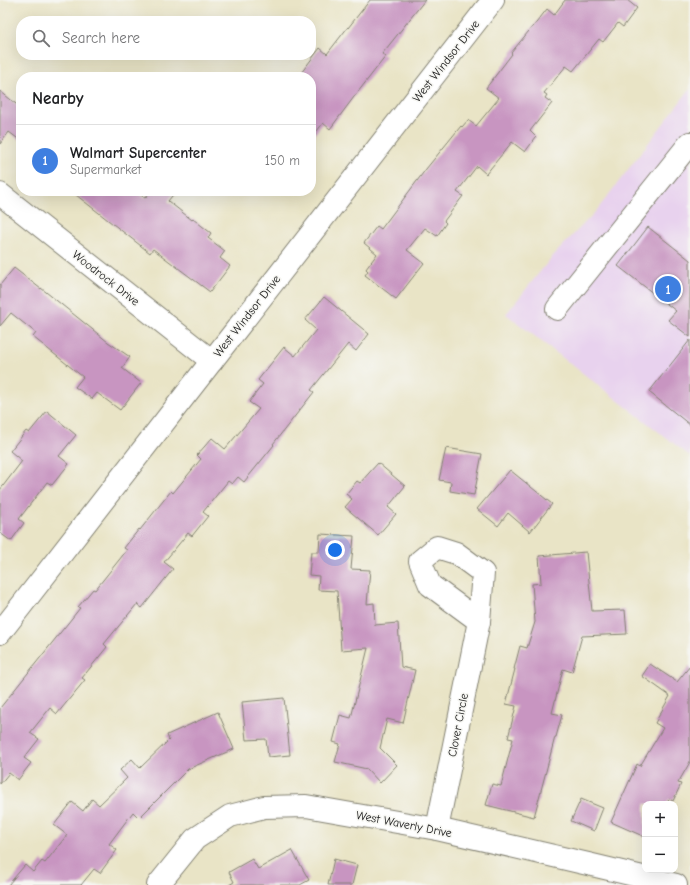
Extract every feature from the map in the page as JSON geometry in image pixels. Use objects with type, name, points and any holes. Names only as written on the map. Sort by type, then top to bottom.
[{"type":"street","name":"West Windsor Drive","points":[[0,632],[493,0]]},
{"type":"street","points":[[557,309],[690,143]]},
{"type":"street","name":"Woodrock Drive","points":[[0,194],[212,361]]},
{"type":"street","name":"Clover Circle","points":[[437,830],[479,621]]},
{"type":"street","name":"West Waverly Drive","points":[[158,885],[195,839],[230,816],[264,807],[306,806],[437,830],[676,885]]},
{"type":"shaded area","points":[[690,89],[690,456],[506,314],[552,257],[597,210]]},
{"type":"building","points":[[370,0],[425,0],[382,54],[386,56],[330,129],[323,123],[316,132],[316,72],[302,72],[311,60],[316,60],[316,53],[320,48],[327,54]]},
{"type":"building","points":[[565,0],[627,0],[637,8],[623,27],[618,23],[603,42],[599,39],[573,71],[566,66],[544,93],[547,95],[545,98],[552,103],[530,131],[536,137],[525,152],[512,142],[486,174],[477,166],[457,192],[463,196],[444,221],[446,223],[437,236],[425,228],[407,250],[424,263],[396,299],[365,275],[368,271],[366,269],[377,254],[364,243],[377,226],[381,229],[426,169],[461,126],[462,127],[468,120],[476,126],[499,98],[486,88],[512,54],[511,53],[547,9],[554,15]]},
{"type":"building","points":[[0,91],[16,104],[16,137],[9,132],[0,144]]},
{"type":"building","points":[[77,196],[142,196],[145,198],[147,196],[172,196],[168,201],[211,233],[208,238],[225,251],[220,258],[230,266],[210,292],[153,249],[150,253]]},
{"type":"building","points":[[648,227],[690,260],[690,337],[668,320],[676,311],[618,266]]},
{"type":"building","points":[[14,268],[108,342],[130,357],[122,368],[141,383],[120,410],[97,393],[92,399],[75,387],[83,377],[33,337],[36,333],[11,313],[0,326],[0,285]]},
{"type":"building","points":[[324,297],[369,334],[356,351],[348,344],[311,390],[314,392],[244,482],[238,477],[232,484],[228,481],[203,512],[208,516],[192,536],[188,533],[164,562],[173,569],[142,608],[137,604],[104,644],[107,647],[82,678],[85,680],[57,714],[50,708],[30,733],[39,739],[24,758],[31,763],[18,780],[9,773],[0,784],[0,708],[80,608],[78,607],[93,589],[95,590],[127,550],[124,548],[139,529],[140,530],[171,491],[173,493],[201,459],[197,455],[212,438],[225,449],[259,409],[249,402],[263,384],[258,380],[284,347],[295,356],[316,330],[305,320]]},
{"type":"building","points":[[690,340],[690,425],[649,392]]},
{"type":"building","points":[[47,411],[76,435],[59,456],[69,464],[52,485],[47,482],[19,519],[24,523],[11,541],[0,533],[0,490],[22,461],[10,451],[26,431],[29,433]]},
{"type":"building","points":[[446,448],[482,454],[474,495],[450,491],[451,482],[439,480]]},
{"type":"building","points":[[378,463],[405,486],[388,507],[396,514],[378,535],[345,507],[352,499],[346,494],[357,481],[360,483]]},
{"type":"building","points":[[510,470],[552,504],[530,532],[508,513],[498,526],[477,509]]},
{"type":"building","points":[[320,534],[354,536],[351,569],[370,570],[367,604],[374,603],[375,625],[398,623],[401,667],[415,670],[403,723],[387,719],[380,748],[397,765],[380,783],[367,769],[335,762],[340,744],[333,742],[340,715],[351,718],[368,648],[341,650],[337,591],[318,590],[319,576],[309,575],[311,552],[319,552]]},
{"type":"building","points":[[586,552],[592,611],[625,610],[627,634],[582,636],[572,672],[563,669],[552,713],[562,715],[534,817],[486,805],[492,784],[501,786],[513,739],[508,738],[516,706],[506,704],[520,646],[527,648],[535,622],[532,584],[541,583],[539,556]]},
{"type":"building","points":[[650,664],[677,682],[690,666],[690,762],[678,783],[681,784],[673,801],[669,799],[668,801],[642,801],[642,836],[611,822],[637,764],[640,766],[663,728],[655,723],[670,696],[642,676]]},
{"type":"building","points":[[284,698],[290,755],[268,757],[266,739],[246,740],[242,702]]},
{"type":"building","points":[[218,712],[234,749],[188,769],[139,818],[133,812],[109,844],[117,850],[100,873],[94,869],[81,885],[8,885],[25,865],[33,872],[42,861],[45,863],[67,835],[54,825],[72,802],[83,811],[92,799],[99,805],[127,778],[120,770],[132,759],[140,768],[169,740],[167,735]]},
{"type":"building","points":[[581,799],[603,808],[594,831],[571,821]]},
{"type":"building","points":[[292,850],[309,880],[300,885],[229,885],[234,882],[229,872],[252,859],[258,869]]},
{"type":"building","points":[[334,859],[357,865],[352,885],[328,885]]},
{"type":"place","name":"Walmart Supercenter","points":[[668,289]]}]
